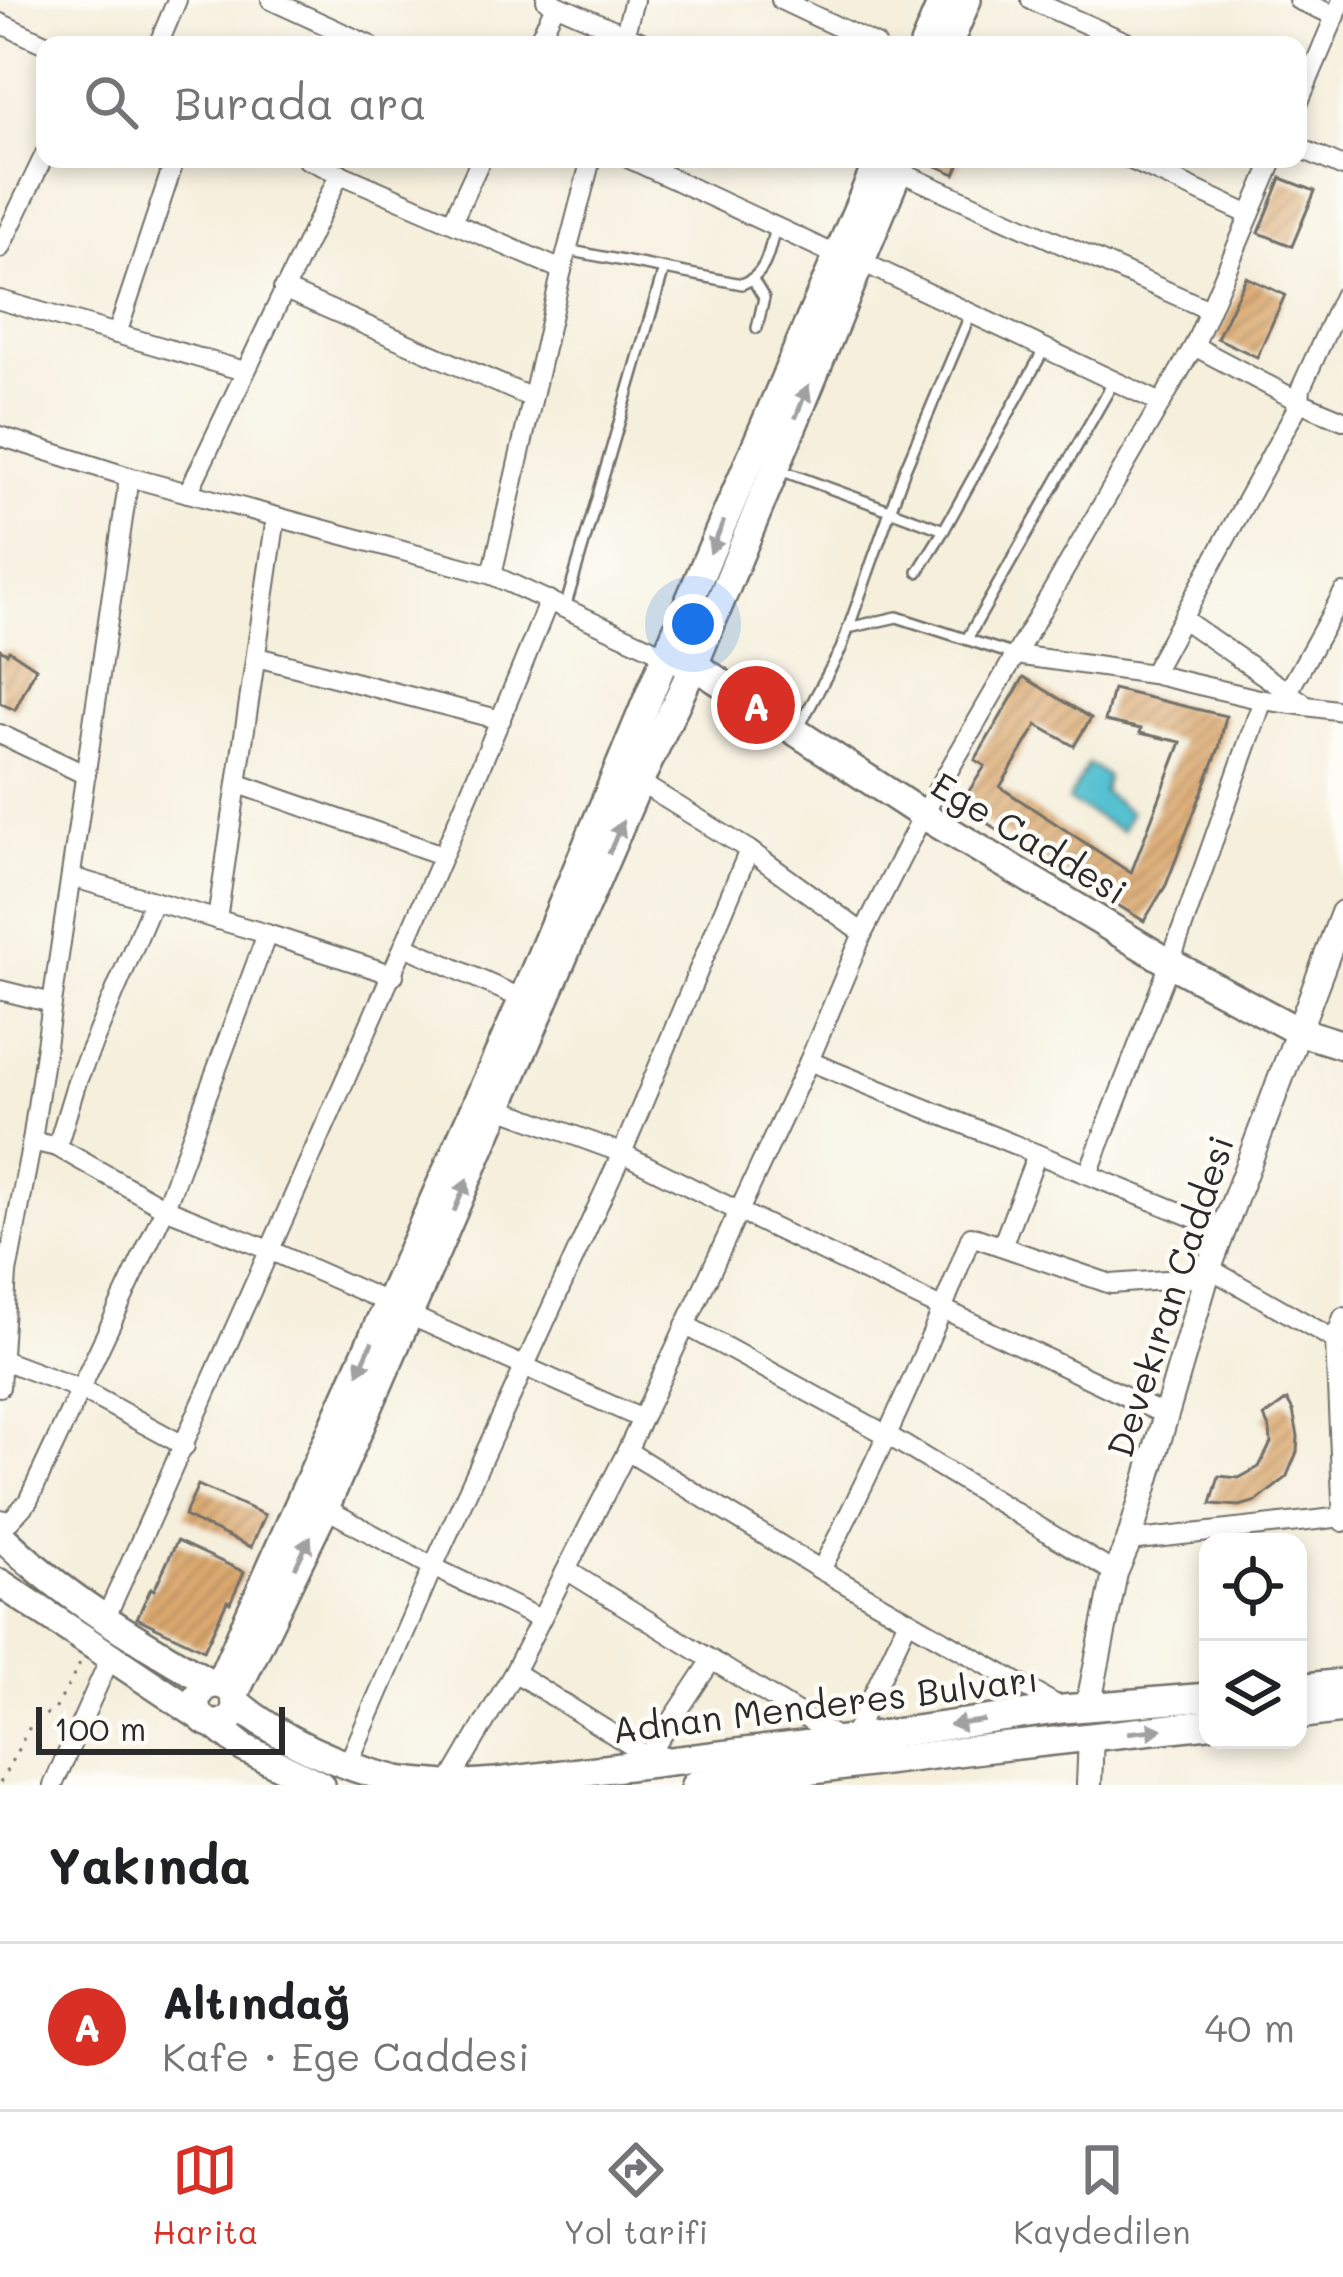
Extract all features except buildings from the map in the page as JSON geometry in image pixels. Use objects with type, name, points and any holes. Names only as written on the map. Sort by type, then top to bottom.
[{"type":"main road","points":[[928,36],[943,0]]},
{"type":"main road","points":[[952,36],[967,0]]},
{"type":"main road","points":[[207,1720],[222,1724],[233,1715],[225,1691],[399,1309],[499,1108],[694,664],[775,468],[884,168]]},
{"type":"main road","points":[[225,1691],[325,1508],[399,1309],[666,655],[849,258]]},
{"type":"main road","name":"Ege Caddesi","points":[[666,655],[694,664],[922,815],[1170,963],[1298,1031],[1343,1045]]},
{"type":"main road","name":"Adnan Menderes Bulvarı","points":[[0,1535],[60,1590],[225,1691],[258,1721],[348,1764],[399,1780],[448,1785],[846,1740],[1075,1708],[1199,1698]]},
{"type":"main road","points":[[0,1583],[244,1748],[320,1785]]},
{"type":"main road","points":[[1307,1687],[1343,1683]]},
{"type":"main road","points":[[1075,1708],[1090,1736]]},
{"type":"main road","points":[[1307,1714],[1343,1709]]},
{"type":"main road","name":"Adnan Menderes Bulvarı","points":[[695,1785],[819,1778],[1090,1736],[1199,1725]]},
{"type":"street","points":[[162,36],[177,0]]},
{"type":"street","points":[[271,0],[349,36]]},
{"type":"street","points":[[624,36],[634,0]]},
{"type":"street","points":[[781,0],[858,36]]},
{"type":"street","points":[[1031,0],[1113,36]]},
{"type":"street","points":[[1298,0],[1339,8],[1307,83]]},
{"type":"street","points":[[539,36],[551,2],[617,36]]},
{"type":"street","points":[[0,23],[36,40]]},
{"type":"street","points":[[1307,151],[1343,167]]},
{"type":"street","points":[[0,248],[39,168]]},
{"type":"street","points":[[117,334],[172,168]]},
{"type":"street","points":[[328,168],[452,222],[564,260]]},
{"type":"street","points":[[452,222],[477,168]]},
{"type":"street","points":[[492,575],[589,168]]},
{"type":"street","points":[[649,168],[1161,403]]},
{"type":"street","points":[[899,168],[1209,310]]},
{"type":"street","points":[[1148,168],[1250,215]]},
{"type":"street","points":[[448,1785],[514,1672],[627,1450],[809,1061],[863,933],[922,815],[1194,346],[1270,168]]},
{"type":"street","points":[[188,493],[340,173]]},
{"type":"street","points":[[0,199],[20,208]]},
{"type":"street","points":[[284,290],[532,398]]},
{"type":"street","points":[[1152,674],[1300,402],[1301,388],[1343,296]]},
{"type":"street","points":[[0,300],[244,371]]},
{"type":"street","points":[[1194,346],[1343,420]]},
{"type":"street","points":[[0,436],[188,493],[492,575],[666,655]]},
{"type":"street","points":[[0,1387],[4,1272],[32,1141],[129,476]]},
{"type":"street","points":[[217,920],[276,517]]},
{"type":"street","points":[[1288,692],[1343,593]]},
{"type":"street","points":[[104,1619],[394,974],[501,720],[557,604]]},
{"type":"street","points":[[1183,619],[1306,705]]},
{"type":"street","points":[[1016,655],[1152,674],[1263,700],[1343,711]]},
{"type":"street","points":[[257,657],[501,720]]},
{"type":"street","points":[[1088,1174],[1170,963],[1263,700]]},
{"type":"street","points":[[0,734],[86,775]]},
{"type":"street","points":[[640,782],[749,850],[863,933]]},
{"type":"street","points":[[239,784],[442,855]]},
{"type":"street","points":[[348,1764],[622,1153],[749,850]]},
{"type":"street","points":[[70,878],[394,974]]},
{"type":"street","points":[[57,1148],[77,1081],[152,902]]},
{"type":"street","name":"Devekıran Caddesi","points":[[1075,1708],[1208,1272],[1343,913]]},
{"type":"street","points":[[0,1519],[10,1521],[28,1501],[164,1208],[267,934]]},
{"type":"street","points":[[405,946],[523,999]]},
{"type":"street","points":[[0,990],[52,1003]]},
{"type":"street","points":[[809,1061],[1224,1230]]},
{"type":"street","points":[[499,1108],[622,1153],[1166,1414]]},
{"type":"street","points":[[32,1141],[57,1148],[164,1208],[269,1250],[640,1418]]},
{"type":"street","points":[[1002,1246],[1037,1154]]},
{"type":"street","points":[[821,1570],[889,1436],[971,1236],[1112,1284],[1208,1272],[1339,1342]]},
{"type":"street","points":[[1129,1540],[1343,1518],[1339,1342],[1343,1317]]},
{"type":"street","points":[[685,1325],[889,1436],[1115,1573]]},
{"type":"street","points":[[1,1363],[80,1389],[185,1446]]},
{"type":"street","points":[[627,1450],[821,1570],[1075,1708]]},
{"type":"street","points":[[325,1508],[541,1619]]},
{"type":"street","points":[[568,1570],[846,1740],[908,1620]]},
{"type":"street","points":[[53,1785],[111,1656]]},
{"type":"street","points":[[514,1672],[653,1759],[712,1660]]},
{"type":"street","points":[[1089,1785],[1090,1736]]},
{"type":"lane","points":[[564,260],[664,269],[742,284],[763,271],[776,227]]},
{"type":"lane","points":[[557,604],[664,269]]},
{"type":"lane","points":[[753,280],[764,298],[757,328]]},
{"type":"lane","points":[[796,732],[841,649],[890,510],[970,313]]},
{"type":"lane","points":[[918,572],[1045,348]]},
{"type":"lane","points":[[967,639],[1114,381]]},
{"type":"lane","points":[[775,468],[944,530]]},
{"type":"lane","points":[[848,628],[897,617],[1016,655]]},
{"type":"path","points":[[0,1783],[32,1721],[55,1710],[80,1663]]},
{"type":"water","points":[[1088,764],[1107,776],[1103,792],[1130,812],[1122,831],[1068,801]]},
{"type":"place","name":"Altındağ","points":[[756,705]]}]
